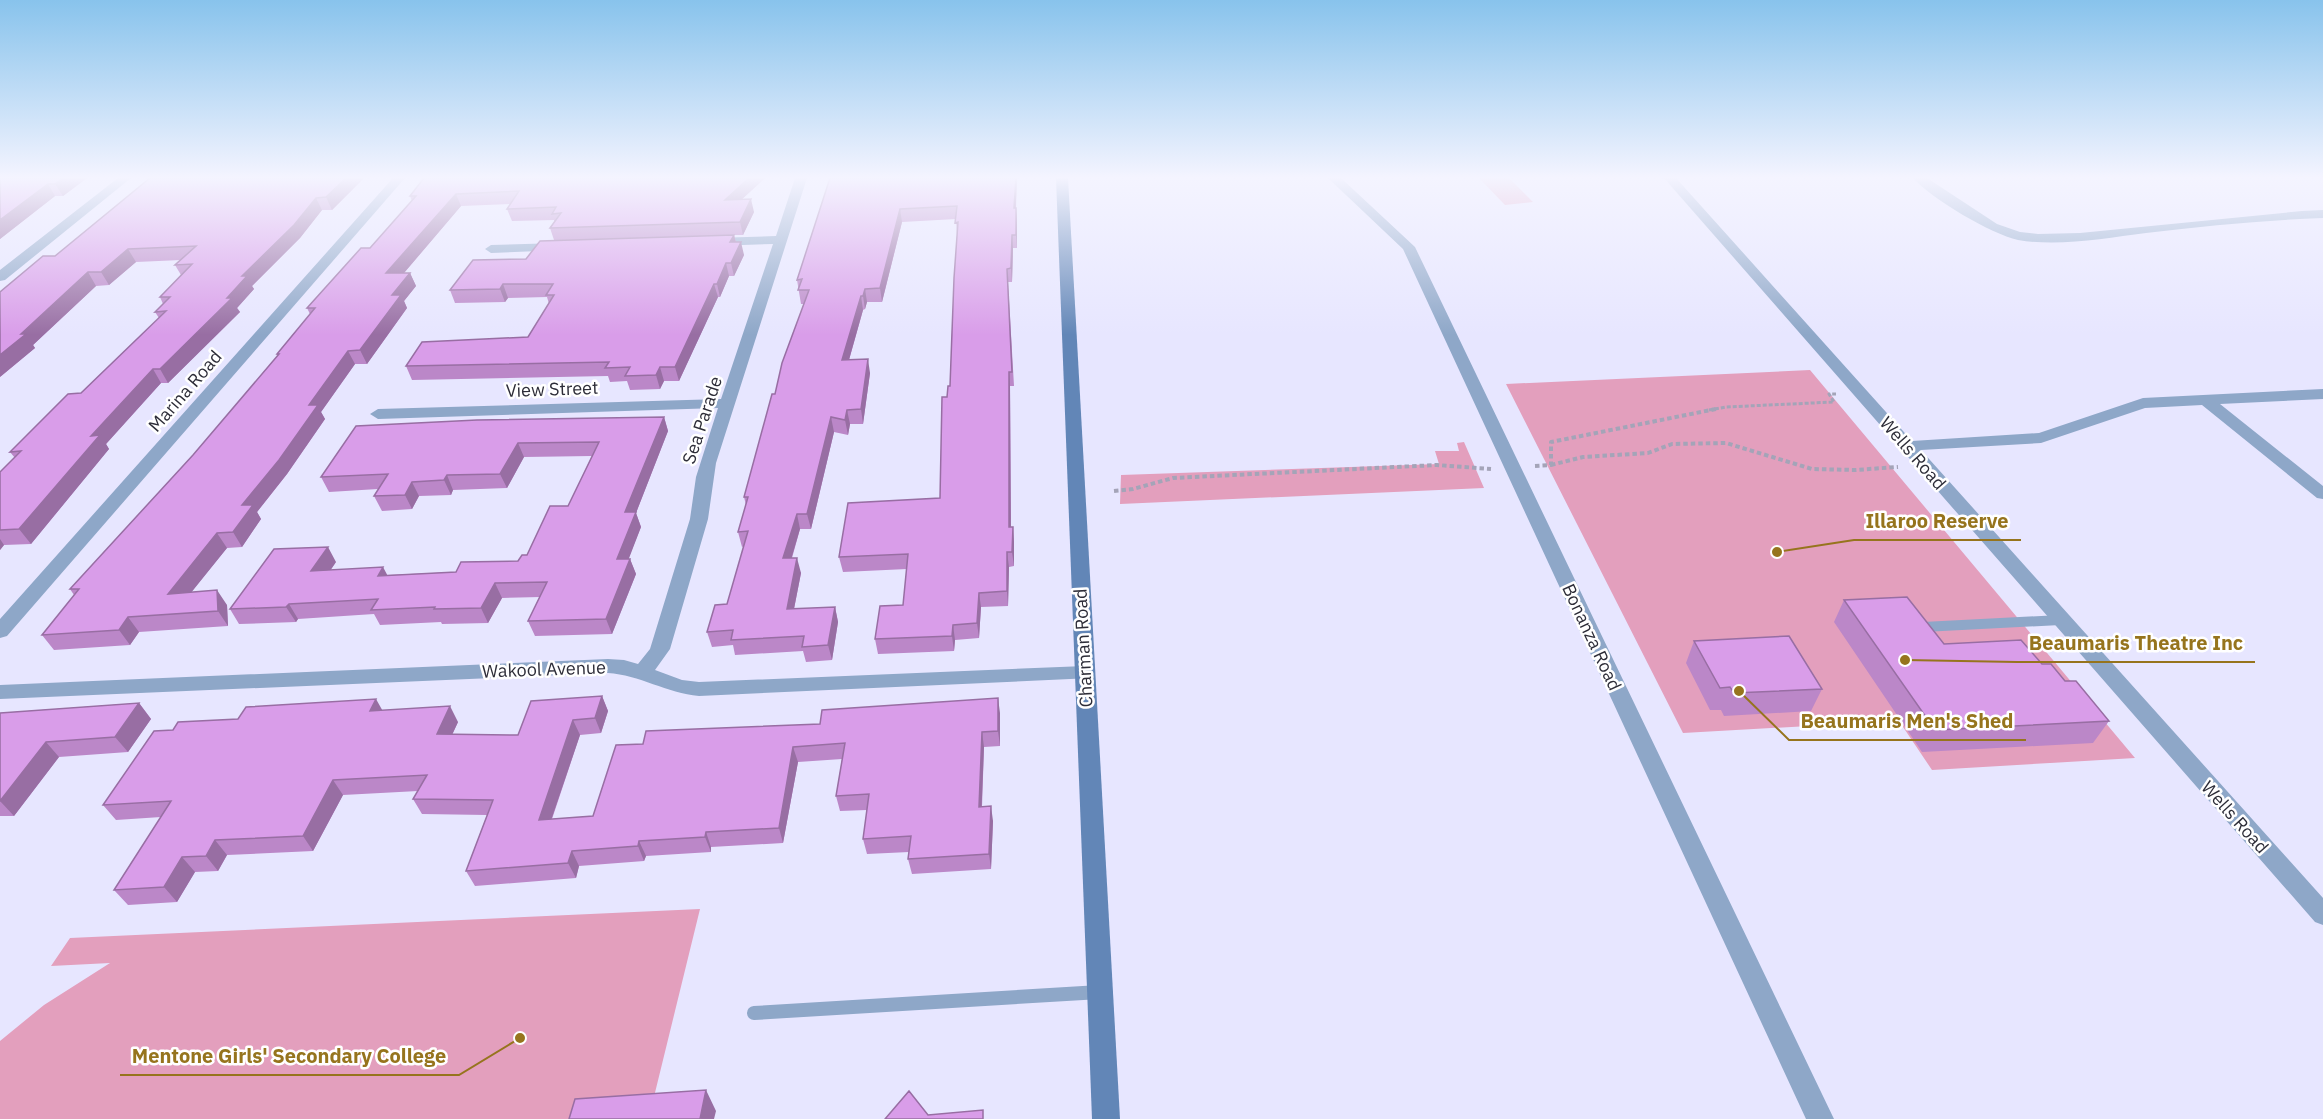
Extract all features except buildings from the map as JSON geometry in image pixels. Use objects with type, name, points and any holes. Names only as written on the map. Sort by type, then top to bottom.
[{"type":"main road","name":"Charman Road","points":[[1064,230],[1076,534],[1085,673],[1106,1119]]},
{"type":"street","points":[[0,277],[59,230]]},
{"type":"street","name":"Marina Road","points":[[2,626],[353,230]]},
{"type":"street","name":"Sea Parade","points":[[642,672],[653,661],[660,649],[699,519],[704,477],[783,230]]},
{"type":"street","name":"Bonanza Road","points":[[1391,230],[1409,247],[1820,1119]]},
{"type":"street","name":"Wells Road","points":[[1716,230],[2323,915]]},
{"type":"street","points":[[2000,230],[2021,236],[2073,238],[2141,230]]},
{"type":"street","points":[[702,243],[780,240]]},
{"type":"street","points":[[491,249],[573,246]]},
{"type":"street","points":[[1907,446],[2041,438],[2143,403],[2323,394]]},
{"type":"street","points":[[2205,399],[2323,494]]},
{"type":"street","name":"View Street","points":[[378,414],[727,403]]},
{"type":"street","name":"Wakool Avenue","points":[[0,692],[580,667],[624,667],[681,687],[699,689],[1085,673]]},
{"type":"lane","points":[[1923,627],[2060,620]]},
{"type":"lane","points":[[754,1013],[1100,992]]},
{"type":"path","points":[[1551,465],[1583,457],[1648,453],[1672,444],[1726,443],[1812,469],[1854,470],[1925,466]]},
{"type":"shaded area","points":[[1810,370],[2135,758],[1932,770],[1899,721],[1683,733],[1506,384]]},
{"type":"shaded area","points":[[1464,442],[1484,488],[1120,504],[1121,475],[1439,464],[1435,451],[1459,451],[1457,443]]},
{"type":"shaded area","points":[[700,909],[651,1109],[586,1119],[0,1119],[0,1041],[44,1005],[110,963],[51,966],[70,938]]},
{"type":"place","name":"Illaroo Reserve","points":[[1777,552]]},
{"type":"place","name":"Beaumaris Theatre Inc","points":[[1905,660]]},
{"type":"place","name":"Beaumaris Men's Shed","points":[[1739,691]]},
{"type":"place","name":"Mentone Girls' Secondary College","points":[[520,1038]]}]
